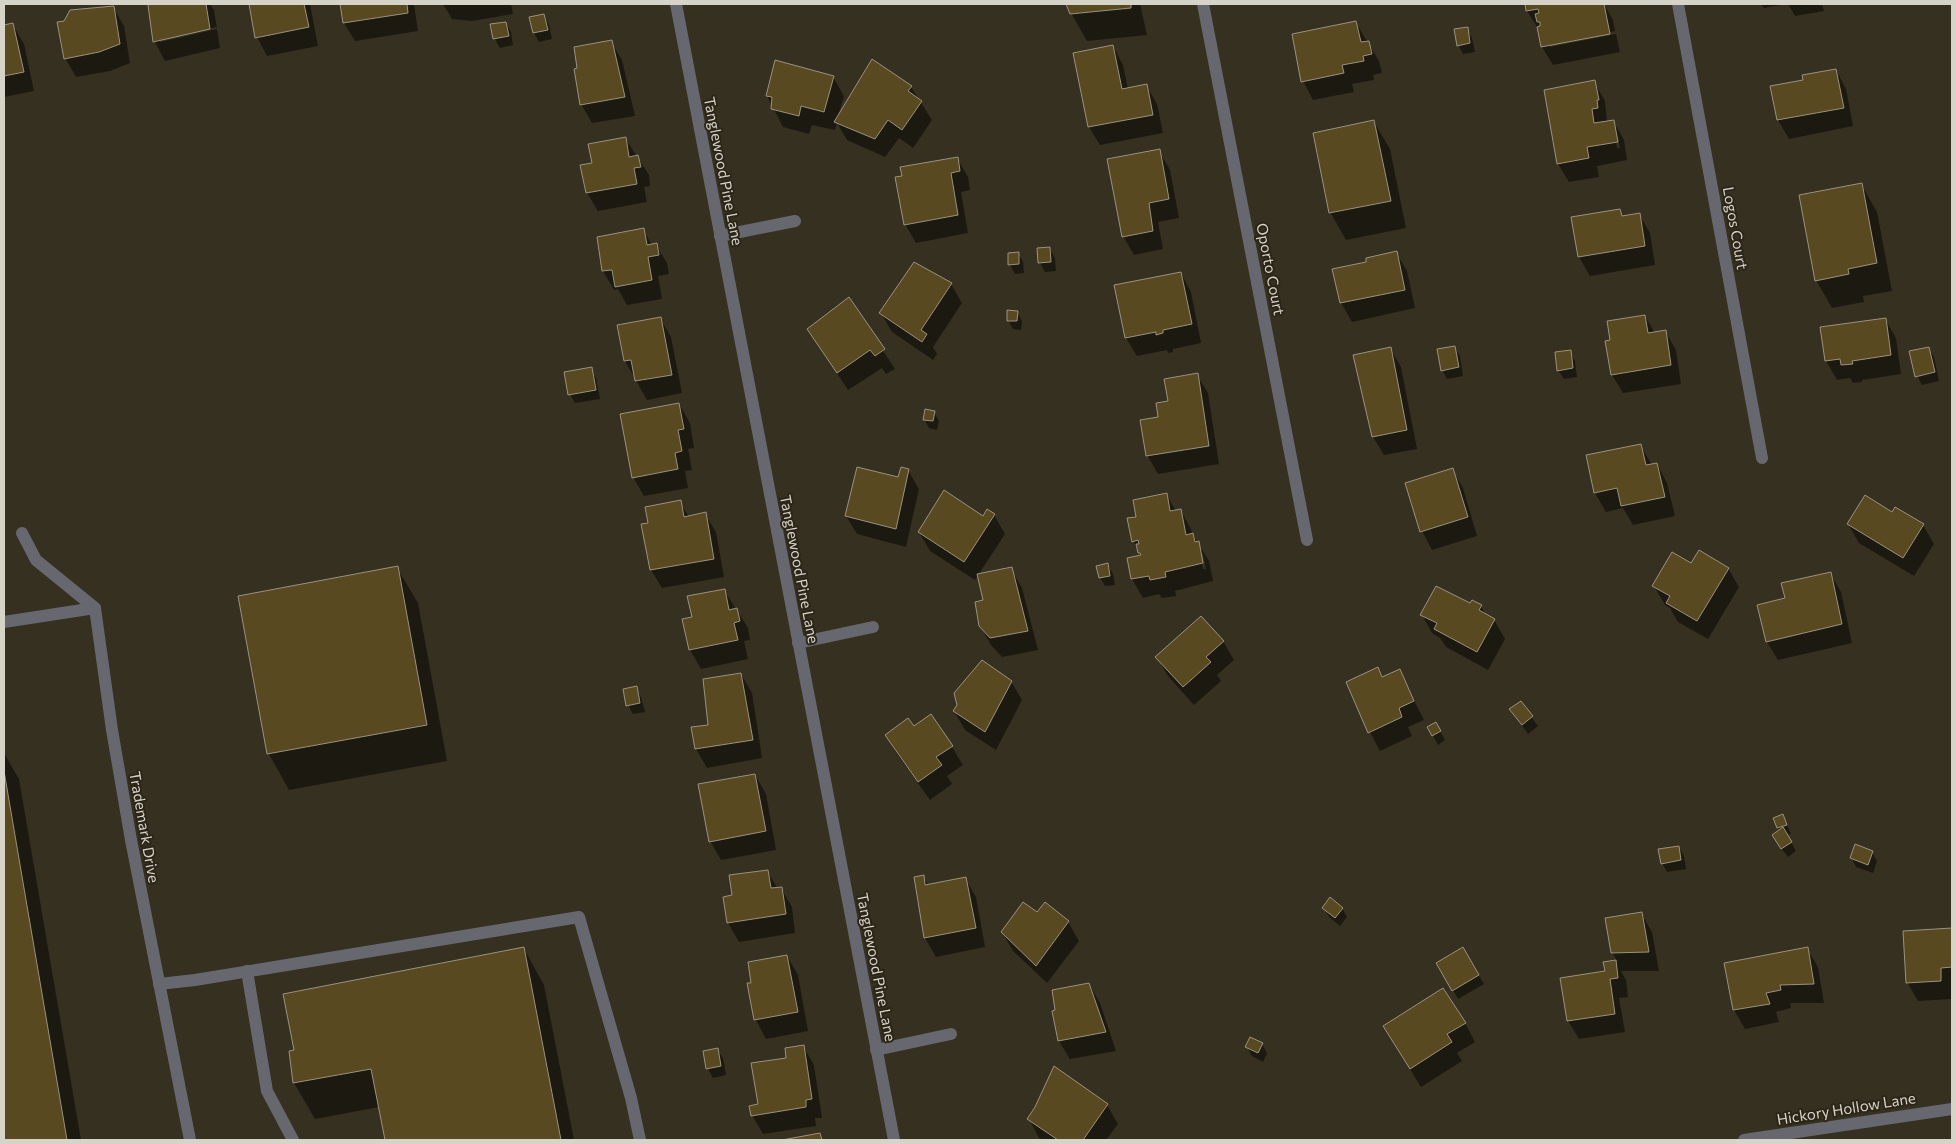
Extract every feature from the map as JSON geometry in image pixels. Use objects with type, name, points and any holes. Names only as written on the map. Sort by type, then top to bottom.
[{"type":"street","name":"Tanglewood Pine Lane","points":[[676,4],[894,1140]]},
{"type":"street","name":"Oporto Court","points":[[1203,4],[1307,540]]},
{"type":"street","name":"Logos Court","points":[[1678,4],[1762,458]]},
{"type":"street","points":[[720,236],[795,221]]},
{"type":"street","points":[[22,533],[36,560],[95,608]]},
{"type":"street","points":[[4,622],[95,608]]},
{"type":"street","name":"Trademark Drive","points":[[95,608],[130,840],[190,1140]]},
{"type":"street","points":[[798,643],[872,627]]},
{"type":"street","points":[[159,984],[579,917],[631,1098],[640,1140]]},
{"type":"street","points":[[247,971],[267,1091],[294,1140]]},
{"type":"street","points":[[876,1050],[951,1034]]},
{"type":"street","name":"Hickory Hollow Lane","points":[[1744,1140],[1952,1109]]},
{"type":"building","points":[[206,4],[210,29],[153,42],[148,5]]},
{"type":"building","points":[[249,4],[304,4],[309,27],[255,38]]},
{"type":"building","points":[[340,4],[407,4],[408,13],[343,23]]},
{"type":"building","points":[[1066,4],[1131,4],[1131,8],[1070,14]]},
{"type":"building","points":[[1525,4],[1604,4],[1610,34],[1541,47],[1537,27],[1540,26],[1540,22],[1537,22],[1535,14],[1539,13],[1538,9],[1526,11]]},
{"type":"building","points":[[114,6],[120,44],[99,52],[64,59],[57,22],[64,21],[70,10]]},
{"type":"building","points":[[544,14],[548,30],[533,33],[529,17]]},
{"type":"building","points":[[1356,21],[1361,42],[1369,41],[1372,54],[1363,56],[1364,61],[1342,65],[1344,73],[1301,82],[1292,34]]},
{"type":"building","points":[[506,22],[509,36],[493,39],[490,24]]},
{"type":"building","points":[[13,23],[24,72],[4,76],[4,25]]},
{"type":"building","points":[[1468,27],[1470,43],[1457,46],[1454,29]]},
{"type":"building","points":[[612,40],[625,97],[580,105],[574,69],[577,68],[574,47]]},
{"type":"building","points":[[1113,45],[1122,89],[1147,84],[1153,115],[1088,127],[1073,53]]},
{"type":"building","points":[[872,59],[912,86],[908,91],[922,101],[902,130],[888,120],[875,139],[834,122]]},
{"type":"building","points":[[775,60],[834,76],[824,112],[801,106],[799,116],[771,109],[772,97],[766,96]]},
{"type":"building","points":[[1836,69],[1844,108],[1777,120],[1770,86],[1803,80],[1802,75]]},
{"type":"building","points":[[1595,80],[1599,100],[1597,100],[1598,108],[1592,109],[1594,123],[1614,120],[1618,142],[1587,147],[1589,158],[1557,164],[1544,90]]},
{"type":"building","points":[[1374,120],[1391,201],[1329,213],[1313,133]]},
{"type":"building","points":[[626,137],[629,157],[638,155],[641,167],[634,168],[637,184],[586,193],[580,165],[592,163],[588,144]]},
{"type":"building","points":[[1160,149],[1169,199],[1149,203],[1153,231],[1122,237],[1107,159]]},
{"type":"building","points":[[958,157],[960,171],[951,173],[958,215],[904,225],[895,177],[902,176],[900,167]]},
{"type":"building","points":[[1862,183],[1877,263],[1848,269],[1849,274],[1815,281],[1799,195]]},
{"type":"building","points":[[1620,209],[1622,216],[1640,213],[1645,246],[1578,257],[1571,217]]},
{"type":"building","points":[[644,228],[647,245],[657,243],[659,255],[648,257],[652,280],[615,287],[612,270],[602,271],[597,237]]},
{"type":"building","points":[[1050,247],[1051,262],[1038,263],[1037,248]]},
{"type":"building","points":[[1397,251],[1405,290],[1340,303],[1332,269],[1366,262],[1366,258]]},
{"type":"building","points":[[1019,252],[1019,264],[1008,265],[1008,253]]},
{"type":"building","points":[[914,262],[952,283],[921,330],[927,334],[922,342],[879,313]]},
{"type":"building","points":[[1181,272],[1192,324],[1163,330],[1163,333],[1156,335],[1156,332],[1125,338],[1114,285]]},
{"type":"building","points":[[849,297],[885,349],[875,356],[870,350],[837,373],[807,329]]},
{"type":"building","points":[[1007,310],[1018,311],[1017,321],[1007,321]]},
{"type":"building","points":[[1645,315],[1648,333],[1666,330],[1671,365],[1611,375],[1605,341],[1610,340],[1607,321]]},
{"type":"building","points":[[661,317],[672,375],[635,381],[631,360],[624,361],[617,325]]},
{"type":"building","points":[[1886,318],[1891,355],[1852,361],[1853,364],[1841,365],[1840,359],[1825,361],[1820,327]]},
{"type":"building","points":[[1455,346],[1459,367],[1441,371],[1437,349]]},
{"type":"building","points":[[1391,347],[1407,430],[1372,437],[1353,355]]},
{"type":"building","points":[[1929,347],[1935,372],[1915,377],[1909,351]]},
{"type":"building","points":[[1571,350],[1573,368],[1557,371],[1555,352]]},
{"type":"building","points":[[592,367],[596,390],[568,395],[564,372]]},
{"type":"building","points":[[1198,373],[1209,446],[1146,456],[1140,420],[1158,417],[1156,403],[1168,401],[1164,379]]},
{"type":"building","points":[[679,403],[684,429],[678,430],[682,451],[675,453],[678,469],[632,478],[620,414]]},
{"type":"building","points":[[925,409],[935,411],[933,421],[923,420]]},
{"type":"building","points":[[1641,444],[1646,465],[1657,463],[1665,497],[1621,506],[1617,488],[1594,493],[1586,455]]},
{"type":"building","points":[[857,467],[898,477],[901,467],[909,469],[896,529],[845,516]]},
{"type":"building","points":[[1453,468],[1468,517],[1420,532],[1405,483]]},
{"type":"building","points":[[944,490],[983,516],[987,509],[995,514],[964,562],[918,532]]},
{"type":"building","points":[[1167,493],[1170,511],[1181,509],[1186,535],[1193,533],[1195,542],[1199,541],[1203,563],[1165,572],[1166,577],[1150,580],[1149,576],[1131,579],[1127,558],[1141,555],[1138,553],[1136,544],[1139,544],[1138,540],[1132,542],[1127,518],[1136,517],[1133,500]]},
{"type":"building","points":[[1865,495],[1892,512],[1895,507],[1924,524],[1903,558],[1847,524]]},
{"type":"building","points":[[681,500],[684,517],[706,512],[714,559],[650,570],[641,524],[648,523],[645,507]]},
{"type":"building","points":[[1699,550],[1729,568],[1697,621],[1666,603],[1670,596],[1652,586],[1672,552],[1691,563]]},
{"type":"building","points":[[1108,563],[1110,576],[1099,578],[1096,566]]},
{"type":"building","points":[[398,566],[427,725],[267,754],[238,596]]},
{"type":"building","points":[[1012,567],[1028,631],[990,638],[979,626],[975,602],[983,600],[977,574]]},
{"type":"building","points":[[1831,572],[1842,624],[1766,642],[1757,605],[1785,598],[1781,583]]},
{"type":"building","points":[[1436,586],[1470,603],[1472,600],[1482,605],[1479,610],[1495,619],[1477,652],[1434,629],[1437,623],[1420,615]]},
{"type":"building","points":[[725,589],[729,610],[737,608],[740,621],[734,623],[738,640],[689,650],[682,619],[692,617],[687,596]]},
{"type":"building","points":[[1201,616],[1224,641],[1206,657],[1211,662],[1183,687],[1155,657]]},
{"type":"building","points":[[982,660],[1012,681],[985,732],[953,711],[957,705],[954,693]]},
{"type":"building","points":[[1378,667],[1382,677],[1400,669],[1414,701],[1399,708],[1402,717],[1368,733],[1346,682]]},
{"type":"building","points":[[741,673],[753,740],[695,749],[691,727],[708,725],[703,679]]},
{"type":"building","points":[[637,686],[640,703],[626,706],[623,689]]},
{"type":"building","points":[[1521,701],[1533,716],[1522,725],[1509,709]]},
{"type":"building","points":[[931,714],[953,746],[936,757],[942,765],[918,782],[885,735],[908,718],[914,726]]},
{"type":"building","points":[[1436,722],[1441,731],[1432,736],[1427,727]]},
{"type":"building","points":[[4,771],[67,1140],[4,1140]]},
{"type":"building","points":[[755,774],[766,831],[709,842],[698,784]]},
{"type":"building","points":[[1783,814],[1787,825],[1777,828],[1773,818]]},
{"type":"building","points":[[1783,827],[1792,842],[1781,849],[1772,835]]},
{"type":"building","points":[[1855,844],[1873,851],[1868,865],[1850,858]]},
{"type":"building","points":[[1679,846],[1681,860],[1661,864],[1658,849]]},
{"type":"building","points":[[768,870],[771,888],[782,887],[786,914],[727,923],[723,897],[732,895],[729,875]]},
{"type":"building","points":[[924,875],[925,885],[966,877],[976,928],[924,938],[914,877]]},
{"type":"building","points":[[1330,897],[1343,908],[1335,918],[1322,908]]},
{"type":"building","points":[[1023,902],[1037,912],[1045,902],[1069,921],[1036,966],[1001,932]]},
{"type":"building","points":[[1642,912],[1649,952],[1611,953],[1605,918]]},
{"type":"building","points":[[1952,928],[1952,967],[1941,968],[1941,981],[1906,983],[1903,931]]},
{"type":"building","points":[[524,947],[561,1140],[385,1140],[371,1069],[293,1083],[289,1051],[294,1050],[283,994]]},
{"type":"building","points":[[1463,947],[1479,975],[1452,991],[1436,963]]},
{"type":"building","points":[[1808,947],[1814,984],[1780,985],[1781,990],[1766,993],[1770,1004],[1733,1010],[1724,963]]},
{"type":"building","points":[[787,955],[798,1012],[754,1020],[747,983],[751,983],[748,962]]},
{"type":"building","points":[[1616,960],[1618,978],[1610,979],[1615,1014],[1567,1021],[1560,978],[1605,971],[1603,962]]},
{"type":"building","points":[[1089,983],[1106,1032],[1058,1041],[1052,1011],[1055,1010],[1052,990]]},
{"type":"building","points":[[1443,988],[1466,1023],[1447,1034],[1452,1042],[1410,1069],[1383,1026]]},
{"type":"building","points":[[1250,1037],[1263,1043],[1258,1053],[1245,1047]]},
{"type":"building","points":[[804,1045],[812,1099],[806,1100],[806,1107],[751,1116],[749,1106],[758,1104],[751,1063],[786,1058],[785,1048]]},
{"type":"building","points":[[718,1048],[721,1066],[706,1069],[703,1051]]},
{"type":"building","points":[[1054,1066],[1108,1104],[1083,1140],[1058,1140],[1027,1119],[1035,1107]]},
{"type":"building","points":[[820,1133],[822,1140],[782,1140]]}]
